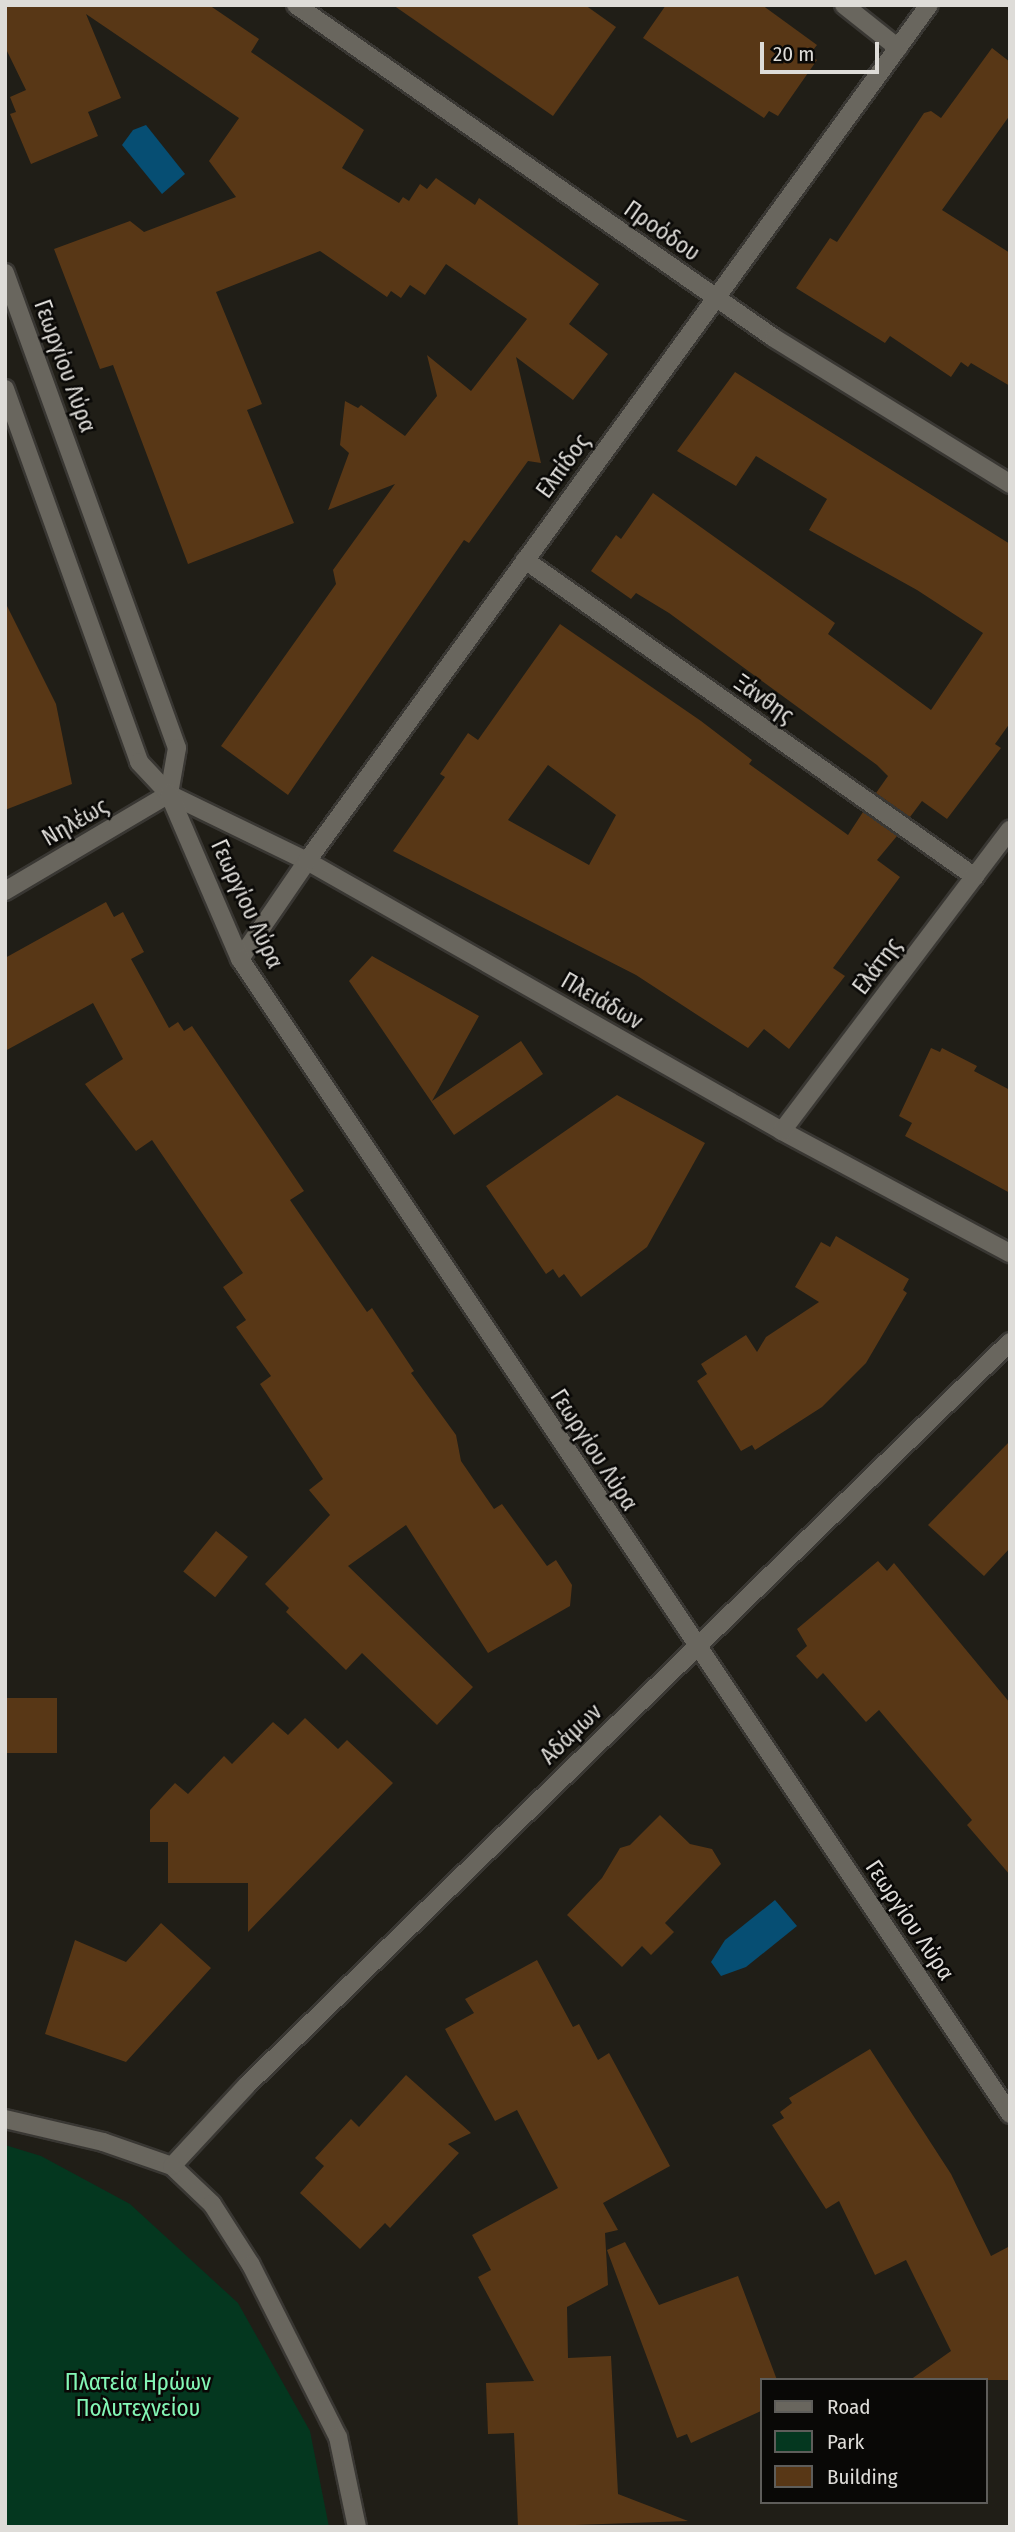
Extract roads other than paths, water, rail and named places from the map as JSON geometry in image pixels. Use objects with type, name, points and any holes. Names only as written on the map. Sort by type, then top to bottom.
[{"type":"street","name":"Προόδου","points":[[296,5],[715,298],[1010,484]]},
{"type":"street","points":[[844,5],[898,48]]},
{"type":"street","name":"Ελπίδος","points":[[240,959],[307,861],[929,5]]},
{"type":"street","name":"Γεωργίου Λύρα","points":[[5,273],[177,748],[169,794]]},
{"type":"street","name":"Γεωργίου Λύρα","points":[[5,389],[139,762],[169,794],[240,959],[696,1648],[1010,2114]]},
{"type":"street","name":"Ξάνθης","points":[[525,560],[975,877]]},
{"type":"street","name":"Πλειάδων","points":[[169,794],[307,861],[782,1131],[1010,1253]]},
{"type":"street","name":"Νηλέως","points":[[5,891],[169,794]]},
{"type":"street","name":"Ελάτης","points":[[782,1131],[1010,830]]},
{"type":"street","name":"Αδάμων","points":[[172,2166],[247,2085],[1010,1342]]},
{"type":"street","points":[[5,2119],[103,2142],[172,2166],[212,2204],[251,2266],[305,2367],[338,2437],[356,2527]]},
{"type":"water","points":[[146,125],[185,174],[162,194],[122,145],[133,130]]},
{"type":"water","points":[[775,1900],[797,1926],[746,1967],[721,1976],[711,1962],[725,1940]]},
{"type":"park label","name":"Πλατεία Ηρώων Πολυτεχνείου","points":[[138,2395]]}]
